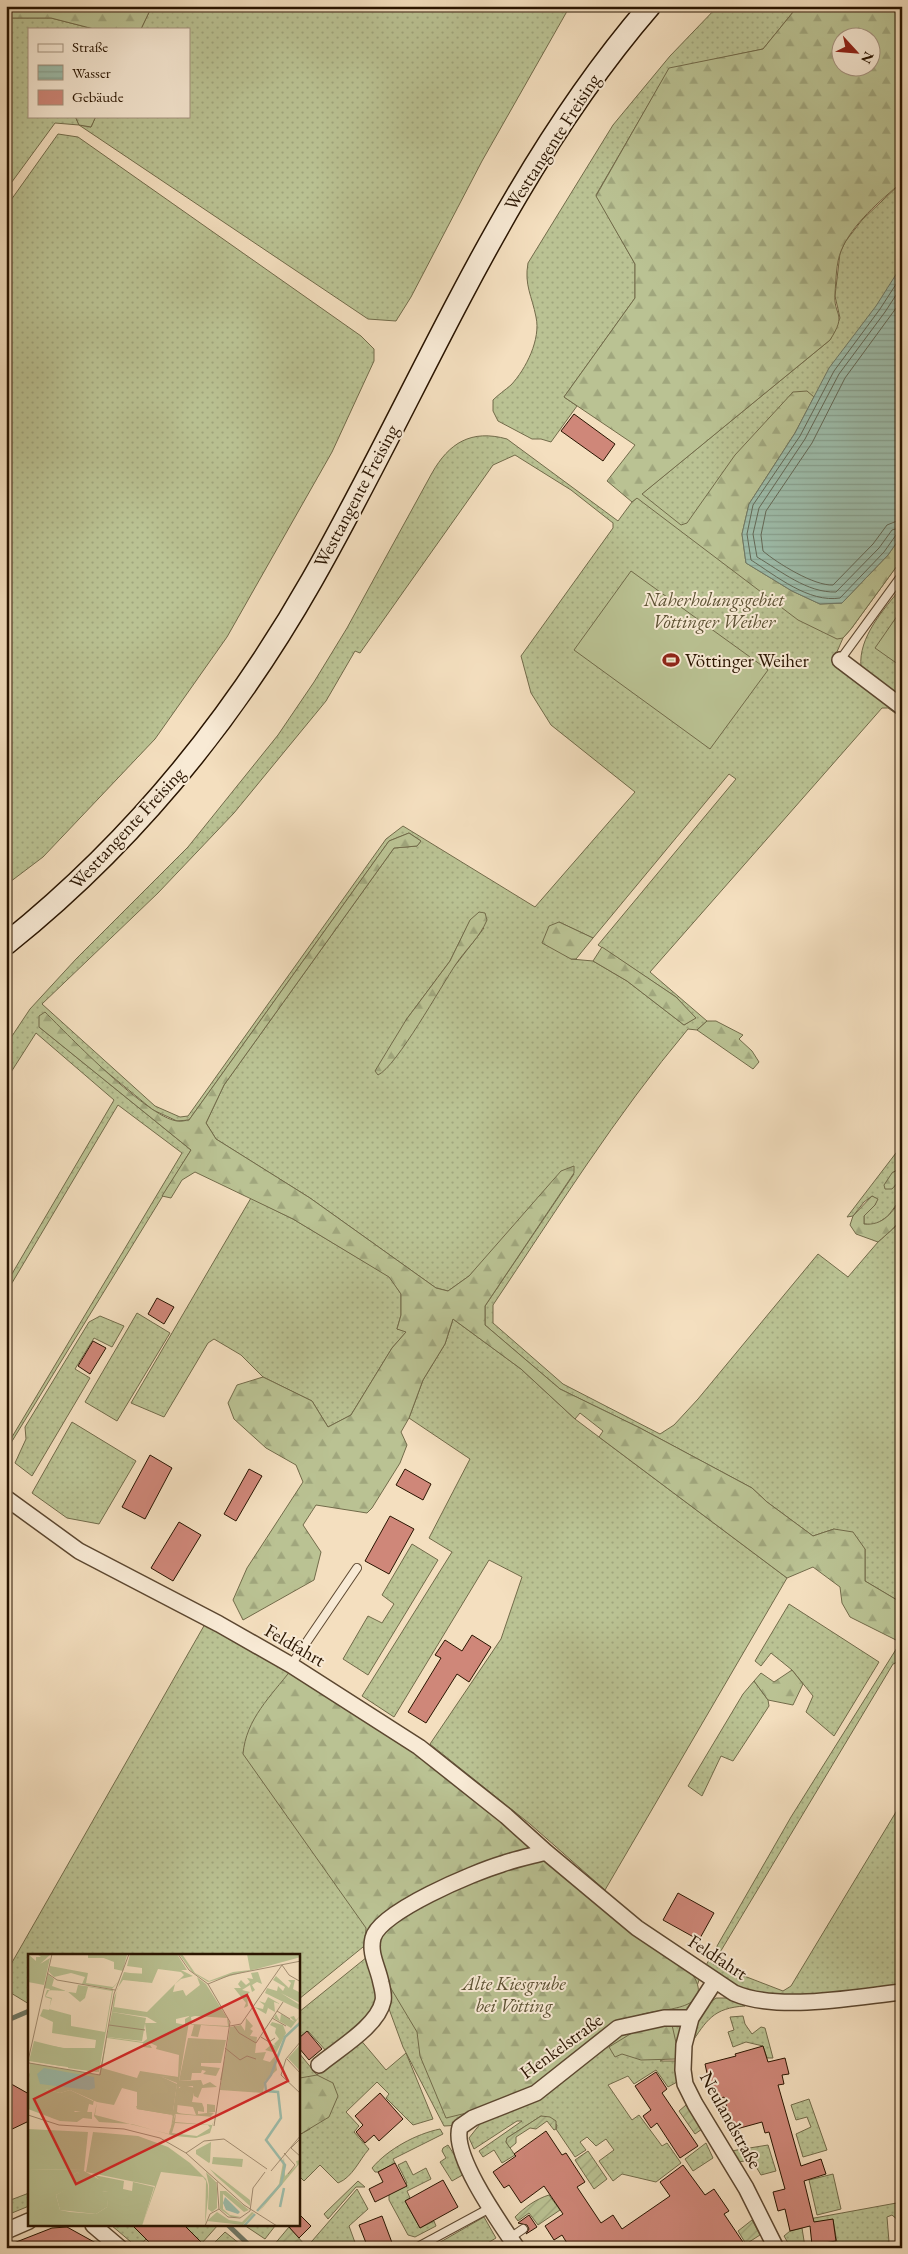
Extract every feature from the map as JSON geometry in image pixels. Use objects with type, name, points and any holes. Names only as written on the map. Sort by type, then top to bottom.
[{"type":"main road","name":"Westtangente Freising","points":[[6,944],[43,914],[142,817],[230,709],[274,643],[312,580],[455,305],[509,206],[577,98],[650,6]]},
{"type":"street","points":[[840,660],[902,706]]},
{"type":"street","name":"Feldfahrt","points":[[6,1498],[79,1551],[219,1624],[291,1665],[448,1768],[637,1928],[715,1981],[748,1999],[766,2002],[819,2000],[902,1992]]},
{"type":"street","points":[[320,2065],[372,2022],[383,2001],[381,1982],[371,1950],[373,1937],[379,1927],[393,1915],[463,1878],[503,1863],[546,1852]]},
{"type":"street","name":"Neulandstraße","points":[[715,1981],[690,2018],[684,2045],[683,2070],[685,2084],[694,2104],[746,2188],[776,2248]]},
{"type":"street","name":"Henkelstraße","points":[[514,2243],[490,2208],[462,2154],[457,2139],[460,2127],[463,2124],[536,2093],[618,2028],[664,2018],[690,2018]]},
{"type":"street","points":[[6,2230],[28,2221]]},
{"type":"street","points":[[94,2226],[120,2248]]},
{"type":"lane","points":[[840,660],[902,575]]},
{"type":"lane","points":[[291,1665],[357,1568]]},
{"type":"lane","points":[[416,2248],[490,2208]]},
{"type":"lane","points":[[514,2243],[523,2229]]},
{"type":"green space","points":[[6,6],[152,6],[141,28],[90,28],[51,18],[6,18]]},
{"type":"green space","points":[[152,6],[570,6],[482,161],[411,297],[396,321],[368,319],[79,125],[91,127],[95,118],[190,118],[190,28],[141,28]]},
{"type":"green space","points":[[718,6],[798,6],[763,49],[669,69],[596,195],[635,264],[635,298],[564,397],[577,406],[551,442],[532,439],[498,421],[493,411],[493,400],[517,378],[527,362],[534,344],[537,326],[527,278],[528,263],[613,125],[670,56]]},
{"type":"green space","points":[[798,6],[902,6],[902,182],[859,222],[841,251],[837,266],[835,293],[839,319],[835,331],[830,340],[642,494],[681,525],[687,523],[735,455],[793,392],[807,391],[814,397],[795,433],[749,504],[742,534],[746,563],[792,591],[820,604],[842,603],[888,555],[902,535],[902,559],[843,638],[837,639],[798,620],[637,498],[632,502],[607,481],[635,445],[564,397],[635,298],[635,264],[596,196],[669,68],[763,49]]},
{"type":"green space","points":[[6,18],[51,18],[90,28],[28,28],[28,118],[76,118],[79,125],[55,123],[6,190]]},
{"type":"green space","points":[[76,118],[95,118],[91,127],[79,125]]},
{"type":"green space","points":[[58,134],[78,137],[361,336],[374,349],[374,361],[332,452],[227,637],[155,739],[43,857],[6,885],[6,207]]},
{"type":"green space","name":"Naherholungsgebiet Vöttinger Weiher","points":[[902,182],[902,559],[843,638],[836,654],[902,713],[902,718],[888,708],[882,708],[650,972],[707,1021],[697,1030],[688,1029],[611,1129],[493,1305],[493,1323],[563,1384],[660,1434],[674,1425],[698,1399],[818,1254],[848,1277],[878,1242],[896,1226],[902,1217],[902,1603],[865,1581],[865,1549],[834,1529],[813,1536],[767,1502],[752,1488],[640,1428],[560,1389],[485,1325],[485,1306],[574,1174],[469,1276],[448,1291],[436,1288],[310,1198],[216,1139],[206,1123],[224,1085],[394,848],[417,846],[421,841],[409,833],[389,841],[189,1120],[177,1121],[153,1110],[97,1064],[39,1027],[191,1150],[6,1451],[6,1447],[182,1153],[118,1105],[6,1293],[6,1284],[114,1100],[36,1033],[6,1080],[6,1045],[30,1009],[76,959],[188,847],[278,735],[314,682],[347,628],[432,473],[454,446],[472,437],[494,436],[507,439],[618,521],[632,502],[830,340],[840,318],[835,296],[840,253],[845,242],[862,220]],"holes":[[[515,455],[571,490],[613,523],[613,528],[521,656],[531,693],[551,725],[635,792],[535,907],[403,826],[386,839],[188,1116],[180,1117],[155,1106],[42,1004],[158,893],[234,813],[326,701],[355,651],[360,653],[493,465]],[[729,774],[736,779],[598,945],[676,997],[695,1018],[684,1025],[627,981],[593,961],[571,959],[559,922],[593,938]],[[470,921],[484,928],[457,963],[406,1020],[450,961]]]},
{"type":"green space","name":"Vöttinger Weiher","points":[[631,571],[768,670],[710,749],[574,650]]},
{"type":"green space","points":[[902,587],[902,700],[861,667],[861,656],[868,634],[880,614]]},
{"type":"green space","points":[[902,609],[902,667],[875,648]]},
{"type":"green space","points":[[409,833],[421,841],[417,846],[394,848],[224,1085],[206,1123],[216,1139],[310,1198],[436,1288],[448,1291],[469,1276],[561,1171],[574,1166],[574,1173],[485,1306],[485,1325],[560,1389],[640,1428],[752,1488],[767,1502],[813,1536],[834,1529],[853,1532],[865,1549],[865,1581],[902,1603],[902,1643],[850,1617],[842,1603],[840,1587],[813,1567],[787,1578],[599,1437],[603,1431],[580,1413],[575,1419],[521,1369],[453,1319],[445,1344],[423,1380],[409,1418],[401,1432],[407,1445],[400,1463],[372,1508],[367,1513],[316,1505],[303,1525],[321,1552],[314,1580],[243,1620],[233,1600],[247,1568],[303,1482],[296,1465],[266,1448],[234,1419],[228,1403],[237,1385],[263,1377],[312,1401],[328,1427],[351,1415],[392,1348],[406,1332],[397,1329],[401,1315],[401,1294],[389,1277],[293,1219],[195,1172],[182,1180],[171,1198],[162,1196],[191,1150],[39,1027],[39,1016],[45,1012],[89,1056],[147,1106],[177,1121],[189,1120],[389,841]]},
{"type":"green space","points":[[479,912],[485,913],[487,920],[481,932],[456,964],[407,1042],[386,1069],[378,1075],[375,1071],[406,1020],[450,961],[470,920]]},
{"type":"green space","points":[[559,922],[593,938],[576,959],[571,959],[542,943],[549,926]]},
{"type":"green space","points":[[602,947],[676,997],[696,1018],[684,1025],[627,981],[593,961]]},
{"type":"green space","points":[[707,1021],[716,1021],[743,1035],[739,1039],[752,1051],[759,1062],[753,1069],[697,1030]]},
{"type":"green space","points":[[899,1149],[902,1150],[902,1167],[892,1173],[902,1181],[902,1197],[888,1216],[875,1225],[864,1224],[864,1216],[875,1205],[877,1199],[872,1196],[864,1202],[853,1216],[847,1217]]},
{"type":"green space","points":[[902,1167],[902,1181],[900,1180],[892,1189],[885,1189],[884,1185],[892,1173]]},
{"type":"green space","points":[[872,1196],[878,1199],[864,1216],[864,1224],[877,1223],[887,1217],[902,1197],[898,1223],[878,1242],[856,1234],[850,1225],[853,1216]]},
{"type":"green space","points":[[251,1198],[293,1219],[390,1277],[401,1294],[401,1315],[397,1329],[407,1331],[392,1348],[351,1415],[328,1427],[312,1401],[263,1377],[241,1355],[214,1339],[208,1343],[164,1417],[131,1403]]},
{"type":"green space","points":[[137,1313],[170,1333],[117,1421],[85,1402]]},
{"type":"green space","points":[[100,1316],[124,1326],[112,1347],[94,1338],[75,1369],[90,1378],[32,1476],[15,1463],[26,1439],[25,1427],[89,1322]]},
{"type":"green space","points":[[453,1319],[521,1369],[575,1419],[787,1578],[605,1890],[530,1824],[430,1744],[501,1639],[522,1577],[489,1560],[394,1717],[362,1696],[452,1552],[429,1538],[470,1459],[409,1418],[423,1380],[445,1344]]},
{"type":"green space","points":[[72,1422],[136,1461],[99,1524],[67,1518],[32,1493]]},
{"type":"green space","points":[[412,1544],[438,1560],[368,1675],[343,1659],[368,1616],[382,1623],[394,1604],[382,1595]]},
{"type":"green space","points":[[789,1604],[879,1662],[834,1736],[806,1712],[813,1696],[792,1670],[771,1653],[761,1666],[755,1661]]},
{"type":"green space","points":[[205,1624],[291,1670],[700,1977],[675,2054],[660,2061],[676,2061],[677,2082],[668,2087],[656,2070],[634,2084],[628,2076],[608,2085],[632,2120],[639,2115],[662,2146],[667,2143],[681,2163],[656,2182],[622,2174],[613,2181],[599,2161],[614,2150],[606,2139],[596,2146],[587,2137],[580,2142],[586,2150],[575,2157],[556,2129],[557,2125],[541,2116],[507,2138],[506,2142],[515,2155],[502,2163],[494,2150],[483,2157],[479,2151],[522,2121],[517,2121],[474,2149],[469,2138],[480,2124],[444,2126],[403,2047],[385,1998],[373,2016],[328,2053],[308,2031],[300,2037],[300,2011],[367,1957],[363,1947],[300,1998],[300,1954],[28,1954],[28,2003],[6,1990],[6,1973]]},
{"type":"green space","points":[[900,1643],[902,1660],[893,1664],[713,1964],[783,1991],[791,1986],[902,1802],[902,1984],[831,1995],[794,1998],[760,1995],[738,1987],[705,1967],[791,1817]]},
{"type":"green space","name":"Alte Kiesgrube bei Vötting","points":[[291,1670],[405,1745],[693,1975],[698,1987],[697,1996],[691,2002],[682,2006],[640,2015],[629,2020],[529,2088],[479,2110],[446,2118],[420,2056],[417,2032],[365,1945],[366,1928],[243,1754],[245,1741],[254,1719]]},
{"type":"green space","points":[[792,1670],[803,1684],[793,1705],[768,1700],[754,1681],[761,1673],[774,1682]]},
{"type":"green space","points":[[754,1681],[768,1700],[769,1706],[733,1761],[721,1756],[702,1796],[688,1786],[743,1694]]},
{"type":"green space","points":[[716,1998],[727,1998],[745,2006],[725,2009],[712,2017],[706,2022],[690,2045],[702,2013],[710,2002]]},
{"type":"green space","points":[[743,2016],[745,2024],[752,2034],[761,2027],[765,2028],[773,2058],[767,2058],[763,2046],[746,2042],[733,2047],[728,2032],[734,2030],[730,2017]]},
{"type":"green space","points":[[645,2025],[672,2025],[677,2047],[676,2059],[641,2060],[622,2054],[615,2057],[609,2047]]},
{"type":"green space","points":[[359,2038],[386,2070],[406,2053],[433,2119],[413,2125],[386,2098],[389,2094],[377,2082],[346,2112],[359,2126],[354,2132],[369,2149],[355,2168],[348,2177],[338,2183],[320,2165],[304,2181],[300,2177],[300,2134],[310,2129],[300,2078],[300,2054],[317,2075]]},
{"type":"green space","points":[[317,2075],[333,2083],[338,2096],[329,2117],[300,2134],[300,2078]]},
{"type":"green space","points":[[809,2099],[827,2150],[803,2157],[796,2134],[811,2127],[807,2117],[796,2120],[791,2105]]},
{"type":"green space","points":[[686,2105],[702,2129],[695,2134],[679,2111]]},
{"type":"green space","points":[[541,2116],[550,2117],[556,2121],[556,2129],[554,2130],[547,2121],[536,2129],[530,2128],[516,2137],[516,2143],[510,2148],[506,2142],[507,2138]]},
{"type":"green space","points":[[440,2129],[443,2134],[393,2159],[395,2163],[378,2172],[375,2172],[372,2168],[403,2143]]},
{"type":"green space","points":[[706,2143],[713,2158],[693,2171],[685,2159]]},
{"type":"green space","points":[[448,2145],[466,2173],[452,2181],[440,2162],[446,2158],[442,2151]]},
{"type":"green space","points":[[768,2145],[776,2171],[761,2175],[752,2160],[738,2162],[731,2151]]},
{"type":"green space","points":[[588,2151],[607,2179],[594,2189],[575,2160]]},
{"type":"green space","points":[[406,2161],[413,2175],[426,2168],[431,2179],[407,2191],[410,2198],[405,2201],[420,2228],[434,2221],[436,2226],[415,2237],[408,2235],[389,2200],[389,2192],[407,2183],[398,2165]]},
{"type":"green space","points":[[833,2174],[841,2209],[817,2215],[809,2180]]},
{"type":"green space","points":[[358,2181],[365,2187],[356,2187],[328,2219],[324,2214]]},
{"type":"green space","points":[[357,2189],[368,2209],[349,2226],[357,2248],[306,2248]]},
{"type":"green space","points":[[28,2193],[28,2206],[12,2213],[8,2201]]},
{"type":"green space","points":[[549,2195],[560,2210],[538,2225],[529,2213],[518,2221],[515,2217],[531,2204]]},
{"type":"green space","points":[[902,2202],[902,2230],[900,2230],[899,2221],[892,2215],[887,2217],[889,2242],[856,2248],[838,2248],[833,2220],[809,2223],[809,2219]]},
{"type":"green space","points":[[484,2217],[496,2238],[486,2244],[486,2248],[430,2248]]},
{"type":"green space","points":[[752,2220],[760,2235],[746,2244],[738,2231]]},
{"type":"green space","points":[[112,2226],[133,2226],[146,2239],[138,2248]]},
{"type":"green space","points":[[185,2226],[217,2226],[202,2243]]},
{"type":"green space","points":[[246,2226],[275,2226],[265,2239]]},
{"type":"green space","points":[[289,2227],[305,2245],[302,2248],[276,2248],[273,2246]]},
{"type":"green space","points":[[802,2228],[805,2247],[791,2248],[784,2236],[790,2231]]},
{"type":"green space","points":[[225,2232],[245,2248],[219,2248],[214,2243]]},
{"type":"water","name":"Vöttinger Weiher","points":[[902,265],[902,535],[888,555],[842,603],[820,604],[792,591],[746,563],[742,534],[749,504],[795,433],[829,368],[876,306]]},
{"type":"building","points":[[574,414],[615,444],[603,461],[561,431]]},
{"type":"building","points":[[157,1298],[174,1307],[164,1324],[148,1314]]},
{"type":"building","points":[[93,1341],[106,1348],[90,1374],[78,1366]]},
{"type":"building","points":[[150,1455],[172,1468],[145,1519],[122,1507]]},
{"type":"building","points":[[249,1469],[262,1476],[236,1521],[224,1514]]},
{"type":"building","points":[[405,1469],[431,1484],[423,1500],[396,1485]]},
{"type":"building","points":[[390,1516],[414,1529],[389,1574],[365,1561]]},
{"type":"building","points":[[179,1522],[201,1535],[173,1581],[151,1568]]},
{"type":"building","points":[[472,1635],[491,1647],[469,1682],[457,1674],[426,1723],[408,1712],[441,1658],[435,1655],[445,1640],[462,1651]]},
{"type":"building","points":[[678,1893],[714,1913],[699,1940],[663,1920]]},
{"type":"building","points":[[307,2031],[322,2049],[309,2060],[300,2049],[300,2037]]},
{"type":"building","points":[[763,2046],[768,2062],[785,2058],[789,2074],[782,2075],[784,2084],[778,2085],[801,2166],[821,2159],[826,2174],[804,2181],[814,2222],[833,2219],[836,2241],[812,2245],[810,2226],[790,2231],[785,2209],[778,2211],[773,2192],[785,2189],[769,2132],[765,2133],[762,2122],[733,2130],[724,2097],[716,2100],[712,2087],[710,2087],[705,2064],[736,2056],[735,2054]]},
{"type":"building","points":[[656,2072],[667,2089],[662,2093],[698,2146],[680,2158],[657,2123],[651,2128],[643,2116],[651,2110],[635,2086]]},
{"type":"building","points":[[6,2081],[28,2093],[28,2121],[6,2132]]},
{"type":"building","points":[[380,2093],[403,2119],[379,2141],[374,2135],[365,2143],[356,2132],[363,2125],[355,2116]]},
{"type":"building","points":[[546,2131],[562,2155],[566,2153],[585,2182],[577,2187],[601,2223],[613,2215],[622,2229],[670,2196],[660,2182],[683,2165],[705,2195],[714,2189],[729,2211],[724,2214],[747,2248],[570,2248],[562,2235],[554,2240],[545,2226],[563,2214],[544,2186],[521,2203],[509,2185],[504,2188],[493,2172]]},
{"type":"building","points":[[395,2163],[407,2186],[375,2202],[369,2189],[383,2182],[378,2172]]},
{"type":"building","points":[[443,2180],[458,2207],[420,2228],[405,2201]]},
{"type":"building","points":[[529,2215],[537,2227],[526,2234],[529,2229],[527,2225],[518,2223]]},
{"type":"building","points":[[382,2216],[394,2248],[368,2248],[359,2225]]},
{"type":"building","points":[[300,2217],[311,2226],[299,2238],[289,2227],[300,2226]]},
{"type":"building","points":[[133,2226],[185,2226],[207,2248],[155,2248]]},
{"type":"building","points":[[67,2227],[105,2248],[6,2248],[6,2246],[52,2228]]},
{"type":"waterway","points":[[6,2022],[28,2011]]},
{"type":"waterway","points":[[229,2226],[252,2248]]},
{"type":"place","name":"Vöttinger Weiher","points":[[671,660]]}]
